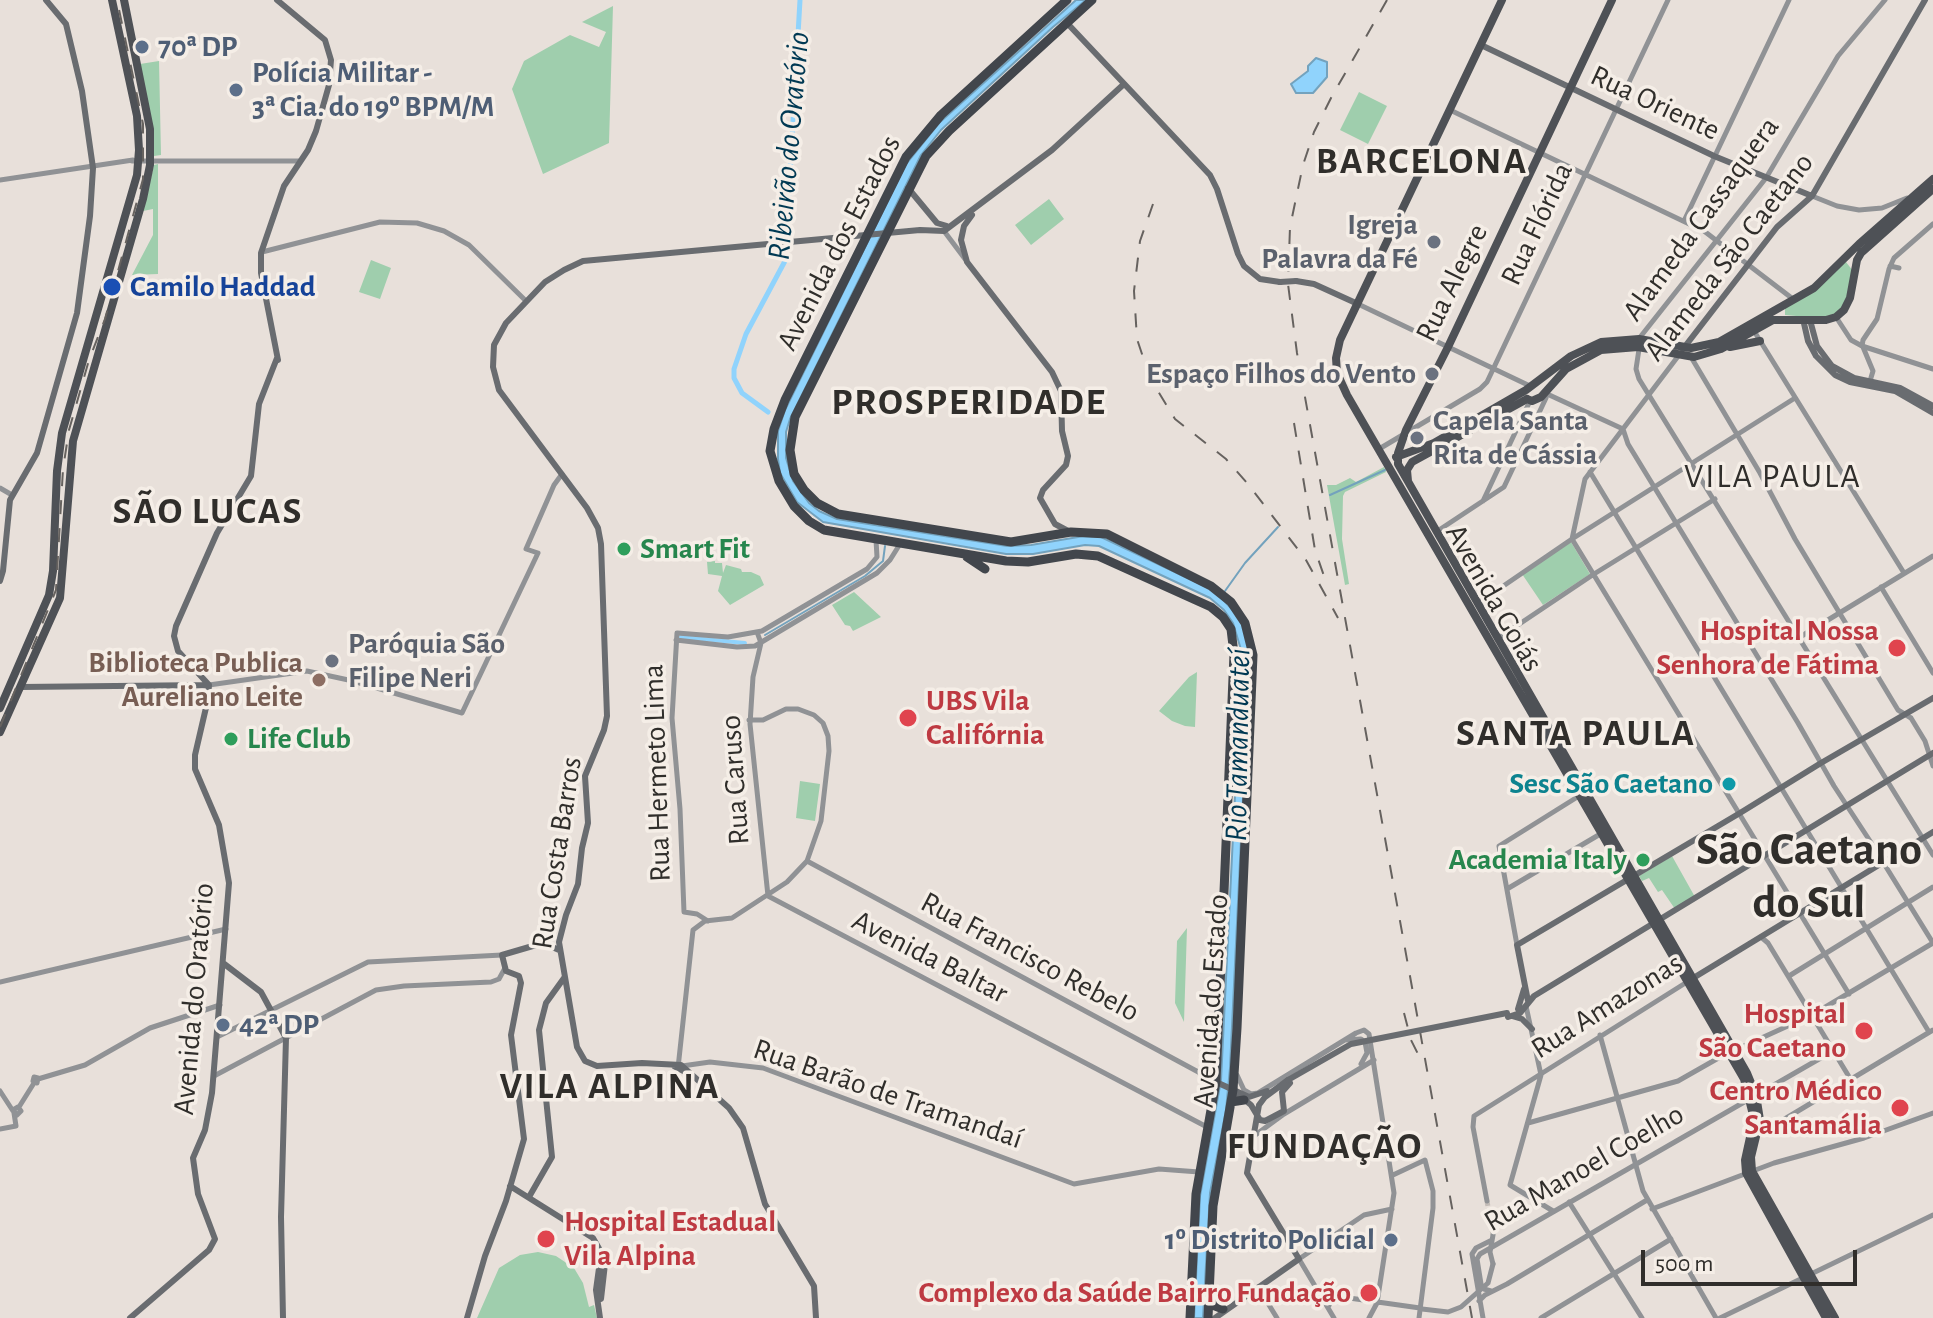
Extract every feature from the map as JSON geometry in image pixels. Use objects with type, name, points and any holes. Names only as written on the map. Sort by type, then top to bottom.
[{"type":"highway","name":"Avenida dos Estados","points":[[795,417],[883,234],[916,142],[1067,0]]},
{"type":"highway","name":"Avenida dos Estados","points":[[881,540],[824,530],[802,515],[783,489],[772,465],[771,440],[776,422],[868,234],[901,184],[935,146],[1092,0]]},
{"type":"highway","name":"Avenida do Estado","points":[[795,417],[790,440],[794,474],[810,497],[837,513],[1001,541],[1021,542],[1071,532],[1093,532],[1114,537],[1211,586],[1231,602],[1249,631],[1253,658],[1235,1071],[1213,1206],[1209,1316]]},
{"type":"highway","points":[[881,540],[1016,562],[1076,554],[1098,556],[1211,607],[1231,629],[1234,654],[1218,1083],[1194,1220],[1191,1315]]},
{"type":"highway","points":[[965,554],[985,569]]},
{"type":"highway","points":[[1231,1102],[1244,1100]]},
{"type":"highway","points":[[1209,1298],[1216,1307],[1225,1308]]},
{"type":"main road","points":[[0,581],[12,495],[37,453],[77,313],[93,168],[82,91],[66,24],[46,0]]},
{"type":"main road","points":[[0,732],[56,612],[62,589],[73,441],[151,160],[151,139],[112,0]]},
{"type":"main road","points":[[124,0],[143,151],[148,150],[151,139]]},
{"type":"main road","points":[[209,685],[178,651],[175,630],[217,533],[251,476],[259,408],[277,358],[261,273],[261,253],[284,186],[309,147],[329,85],[330,51],[325,40],[277,0]]},
{"type":"main road","name":"Avenida Goiás","points":[[1473,603],[1342,386],[1336,368],[1338,345],[1502,0]]},
{"type":"main road","name":"Rua Alegre","points":[[1398,456],[1406,430],[1612,0]]},
{"type":"main road","name":"Alameda São Caetano","points":[[1679,355],[1786,217],[1812,196],[1925,0]]},
{"type":"main road","points":[[1067,23],[1212,179],[1244,266],[1260,279],[1311,283],[1358,304]]},
{"type":"main road","name":"Rua Oriente","points":[[1481,45],[1714,156],[1812,196]]},
{"type":"main road","points":[[939,232],[959,223],[1075,131],[1124,84]]},
{"type":"main road","points":[[0,708],[6,686],[49,595],[62,433],[137,162],[137,116]]},
{"type":"main road","points":[[137,162],[149,171]]},
{"type":"main road","points":[[1679,355],[1714,344],[1814,288],[1842,259],[1932,182]]},
{"type":"main road","points":[[1725,348],[1770,321],[1836,317],[1850,298],[1855,268],[1864,249],[1932,182]]},
{"type":"main road","points":[[901,184],[934,220],[943,226],[959,223]]},
{"type":"main road","points":[[1885,207],[1887,219]]},
{"type":"main road","points":[[920,230],[932,225],[934,220]]},
{"type":"main road","points":[[959,223],[967,262],[1052,372],[1061,391],[1062,431],[1068,456],[1066,465],[1043,490],[1040,498],[1055,524],[1071,532]]},
{"type":"main road","name":"Rua Costa Barros","points":[[682,1066],[642,1063],[604,1067],[585,1061],[577,1047],[559,950],[561,932],[578,884],[588,823],[585,776],[604,730],[607,708],[600,538],[593,518],[503,397],[494,376],[494,345],[498,333],[526,301],[556,274],[583,261],[868,234],[920,230],[939,232]]},
{"type":"main road","points":[[953,243],[961,240]]},
{"type":"main road","points":[[1842,259],[1855,268]]},
{"type":"main road","points":[[1783,306],[1781,313],[1786,319]]},
{"type":"main road","points":[[1806,320],[1828,362],[1850,376],[1900,388],[1933,406]]},
{"type":"main road","points":[[1806,320],[1808,341],[1816,356],[1835,375],[1850,382],[1895,391],[1933,413]]},
{"type":"main road","points":[[92,330],[95,337],[102,339]]},
{"type":"main road","points":[[1397,479],[1407,492],[1410,488],[1407,470],[1412,462],[1530,392],[1571,356],[1592,345],[1617,340],[1691,357],[1760,341]]},
{"type":"main road","points":[[1545,393],[1559,374],[1580,360],[1610,348],[1639,343]]},
{"type":"main road","points":[[1530,392],[1545,393]]},
{"type":"main road","points":[[1387,461],[1429,446],[1530,392],[1545,393]]},
{"type":"main road","name":"Avenida Goiás","points":[[1398,456],[1399,468],[1580,795],[1732,1051],[1760,1120],[1755,1130],[1749,1172]]},
{"type":"main road","points":[[1052,536],[1055,524]]},
{"type":"main road","name":"Avenida Goiás","points":[[1495,643],[1602,820],[1631,878]]},
{"type":"main road","points":[[6,686],[22,683],[209,685]]},
{"type":"main road","name":"Avenida do Oratório","points":[[130,1318],[211,1251],[218,1239],[201,1196],[196,1151],[205,1130],[214,1076],[229,883],[222,838],[195,769],[209,685]]},
{"type":"main road","points":[[1191,1315],[1209,1316],[1225,1308],[1299,1259],[1248,1175],[1262,1099],[1351,1044],[1520,1013],[1527,1001],[1517,945],[1933,698]]},
{"type":"main road","points":[[1509,1015],[1527,1001],[1932,754]]},
{"type":"main road","name":"Rua Amazonas","points":[[1690,980],[1933,832]]},
{"type":"main road","points":[[478,1278],[506,1201],[525,1135],[511,1035],[521,983],[519,976],[511,975],[505,968],[502,955],[543,943],[559,950]]},
{"type":"main road","points":[[223,963],[258,989],[286,1038],[281,1217],[283,1318]]},
{"type":"main road","points":[[506,1201],[525,1195],[552,1157],[539,1030],[546,1003],[564,978]]},
{"type":"main road","points":[[1518,1009],[1525,981]]},
{"type":"main road","points":[[1509,1015],[1532,1026]]},
{"type":"main road","points":[[682,1066],[739,1121],[765,1204],[815,1289],[815,1316]]},
{"type":"main road","points":[[1231,1089],[1253,1097],[1287,1082]]},
{"type":"main road","points":[[1260,1092],[1287,1082]]},
{"type":"main road","points":[[1231,1089],[1265,1121],[1284,1111],[1282,1092],[1287,1082]]},
{"type":"main road","name":"Rua Francisco Rebelo","points":[[1218,1083],[1231,1089]]},
{"type":"main road","points":[[1749,1172],[1790,1254],[1835,1318]]},
{"type":"main road","points":[[1749,1172],[1826,1318]]},
{"type":"main road","points":[[510,1186],[590,1237],[600,1251],[603,1261],[602,1318]]},
{"type":"main road","points":[[466,1318],[487,1242],[510,1186]]},
{"type":"street","name":"Rua Flórida","points":[[1379,449],[1487,382],[1668,0]]},
{"type":"street","points":[[1684,221],[1789,0]]},
{"type":"street","name":"Alameda Cassaquera","points":[[1639,343],[1766,178],[1838,56],[1885,0]]},
{"type":"street","points":[[1450,110],[1717,239],[1794,300]]},
{"type":"street","points":[[0,180],[151,160],[300,161]]},
{"type":"street","points":[[1812,196],[1846,208],[1870,209],[1885,207],[1921,190]]},
{"type":"street","points":[[261,253],[372,223],[409,221],[444,231],[469,245],[526,301]]},
{"type":"street","points":[[1870,381],[1873,371],[1862,346],[1863,340],[1877,319],[1890,266],[1899,252],[1933,224]]},
{"type":"street","points":[[939,232],[953,243],[967,262]]},
{"type":"street","points":[[1890,266],[1899,268]]},
{"type":"street","points":[[1358,304],[1493,369],[1530,392],[1490,495]]},
{"type":"street","points":[[1836,317],[1851,340],[1862,346],[1933,369]]},
{"type":"street","points":[[1754,331],[1904,573]]},
{"type":"street","points":[[1639,343],[1636,373],[1933,855]]},
{"type":"street","name":"Alameda São Caetano","points":[[1572,539],[1583,482],[1679,355]]},
{"type":"street","points":[[1691,357],[1898,710],[1906,715],[1925,741],[1932,754],[1933,766]]},
{"type":"street","points":[[1527,1124],[1678,1081],[1732,1051],[1812,1015],[1933,943],[1654,488],[1622,433],[1623,429],[1545,393]]},
{"type":"street","points":[[1436,532],[1481,504],[1506,483],[1546,398],[1545,393]]},
{"type":"street","points":[[1473,603],[1795,398]]},
{"type":"street","points":[[1590,472],[1931,1031],[1773,1126],[1755,1130]]},
{"type":"street","points":[[209,685],[311,671],[462,713],[538,553],[526,549],[554,485],[562,474]]},
{"type":"street","points":[[0,488],[12,495]]},
{"type":"street","points":[[1495,643],[1594,574],[1715,499]]},
{"type":"street","points":[[1572,539],[1849,994]]},
{"type":"street","points":[[747,648],[756,638],[864,572],[877,557],[881,540]]},
{"type":"street","points":[[676,636],[769,637],[877,573],[900,544]]},
{"type":"street","points":[[1800,637],[1933,556]]},
{"type":"street","points":[[1881,587],[1933,673]]},
{"type":"street","points":[[676,636],[747,648],[756,657],[769,637]]},
{"type":"street","name":"Rua Hermeto Lima","points":[[676,636],[672,718],[684,912],[697,914],[708,921]]},
{"type":"street","name":"Rua Caruso","points":[[756,638],[749,720],[768,896]]},
{"type":"street","points":[[682,1066],[692,934],[697,925],[732,918],[793,877],[807,861],[821,821],[829,745],[826,729],[818,718],[805,710],[792,709],[759,720],[749,720]]},
{"type":"street","points":[[750,710],[759,720]]},
{"type":"street","points":[[750,728],[759,720]]},
{"type":"street","points":[[1517,945],[1499,846],[1580,795]]},
{"type":"street","points":[[1507,889],[1602,833],[1602,820]]},
{"type":"street","name":"Rua Francisco Rebelo","points":[[807,861],[1218,1083]]},
{"type":"street","points":[[1787,974],[1933,887]]},
{"type":"street","name":"Avenida Baltar","points":[[768,896],[1208,1127]]},
{"type":"street","points":[[0,982],[226,929]]},
{"type":"street","points":[[1761,937],[1768,943],[1851,1080]]},
{"type":"street","points":[[217,1037],[371,962],[502,955]]},
{"type":"street","points":[[214,1076],[379,989],[494,981],[499,979],[505,968]]},
{"type":"street","name":"Rua Amazonas","points":[[1487,1201],[1472,1122],[1480,1110],[1690,980]]},
{"type":"street","points":[[1527,1001],[1541,1071],[1510,1185],[1553,1211]]},
{"type":"street","points":[[0,1129],[16,1124],[16,1111],[36,1081],[85,1065],[146,1030],[220,1005]]},
{"type":"street","points":[[1235,1071],[1244,1090],[1254,1094],[1352,1035],[1361,1031],[1369,1034],[1393,1175],[1392,1209],[1377,1303],[1369,1318]]},
{"type":"street","points":[[1338,1044],[1340,1032]]},
{"type":"street","points":[[1600,1035],[1647,1200],[1718,1318],[1933,1215]]},
{"type":"street","points":[[1344,1040],[1361,1039],[1365,1042],[1367,1053],[1357,1069]]},
{"type":"street","name":"Rua Manoel Coelho","points":[[1491,1291],[1484,1289],[1480,1283],[1477,1259],[1493,1241],[1508,1238],[1833,1051]]},
{"type":"street","points":[[1253,1136],[1374,1060]]},
{"type":"street","name":"Rua Barão de Tramandaí","points":[[682,1066],[721,1062],[763,1068],[1074,1184],[1164,1169],[1200,1172]]},
{"type":"street","points":[[1527,1081],[1532,1082],[1536,1090]]},
{"type":"street","points":[[0,1091],[16,1111]]},
{"type":"street","points":[[1652,1209],[1749,1172],[1864,1138],[1933,1113]]},
{"type":"street","points":[[1393,1175],[1425,1160],[1434,1202],[1419,1318]]},
{"type":"street","points":[[1479,1301],[1647,1200]]},
{"type":"street","points":[[1569,1202],[1642,1318]]},
{"type":"street","points":[[1334,1318],[1299,1259],[1364,1215],[1392,1209]]},
{"type":"street","points":[[1541,1318],[1671,1239]]},
{"type":"street","points":[[1328,1307],[1335,1296],[1448,1312],[1461,1307],[1488,1283],[1493,1241]]},
{"type":"street","points":[[1483,1318],[1472,1253],[1493,1241]]},
{"type":"street","points":[[1483,1252],[1492,1259]]},
{"type":"street","points":[[1258,1287],[1277,1318]]},
{"type":"green space","points":[[613,6],[609,143],[543,174],[512,89],[524,61],[570,35],[599,47],[606,32],[582,22]]},
{"type":"green space","points":[[159,61],[161,155],[154,156],[140,64]]},
{"type":"green space","points":[[1359,92],[1387,106],[1368,144],[1340,130]]},
{"type":"green space","points":[[158,164],[158,274],[132,275],[153,235],[153,209],[143,211],[154,165]]},
{"type":"green space","points":[[1049,199],[1064,219],[1031,245],[1015,225]]},
{"type":"green space","points":[[371,260],[391,268],[380,299],[359,292]]},
{"type":"green space","points":[[1846,262],[1853,271],[1848,297],[1839,313],[1819,318],[1785,315],[1785,308]]},
{"type":"green space","points":[[1384,467],[1386,472],[1345,492],[1343,496],[1342,539],[1349,584],[1345,585],[1327,485],[1336,485],[1350,478],[1356,482]]},
{"type":"green space","points":[[1571,542],[1590,574],[1543,605],[1522,574]]},
{"type":"green space","points":[[707,562],[722,563],[723,573],[726,565],[741,569],[742,572],[760,576],[764,585],[730,605],[718,591],[722,576],[708,574]]},
{"type":"green space","points":[[854,592],[881,617],[853,631],[845,625],[832,605]]},
{"type":"green space","points":[[1197,672],[1195,727],[1185,726],[1159,711]]},
{"type":"green space","points":[[800,781],[820,784],[815,821],[796,818]]},
{"type":"green space","points":[[1672,856],[1695,897],[1675,909],[1649,878],[1642,881],[1639,876]]},
{"type":"green space","points":[[1187,928],[1184,1022],[1175,1003],[1177,941]]},
{"type":"green space","points":[[538,1252],[556,1256],[574,1268],[583,1283],[589,1307],[594,1305],[597,1318],[477,1318],[499,1268],[520,1255]]},
{"type":"water","name":"Rio Tamanduateí","points":[[1076,0],[1086,0],[941,130],[921,155],[790,419],[786,432],[786,458],[793,481],[809,503],[837,519],[1007,546],[1084,536],[1101,537],[1215,591],[1241,619],[1250,653],[1230,1068],[1226,1110],[1210,1193],[1203,1318],[1194,1318],[1200,1196],[1221,1080],[1242,653],[1233,623],[1210,598],[1099,546],[1006,554],[823,522],[797,502],[780,473],[778,459],[778,431],[785,410],[906,164],[939,123]]},
{"type":"water","points":[[1316,58],[1327,62],[1327,77],[1313,93],[1296,93],[1291,84],[1308,71],[1308,66]]},
{"type":"waterway","name":"Ribeirão do Oratório","points":[[768,412],[742,393],[734,378],[734,369],[746,334],[785,261],[800,0]]},
{"type":"waterway","points":[[1330,495],[1385,470]]},
{"type":"waterway","points":[[1225,591],[1245,563],[1278,527]]},
{"type":"waterway","points":[[765,635],[865,576],[883,561],[885,546]]},
{"type":"waterway","points":[[681,637],[745,643]]},
{"type":"tunnel","points":[[1487,1201],[1493,1235]]},
{"type":"railway","points":[[0,727],[56,590],[63,469],[69,430],[89,360],[105,319],[143,179],[143,124],[117,0]]},
{"type":"railway","points":[[1387,0],[1314,132],[1303,165],[1290,227],[1288,284],[1297,353],[1472,1318]]},
{"type":"railway","points":[[1153,204],[1140,241],[1134,291],[1137,339],[1150,378],[1175,419],[1226,459],[1248,484],[1306,560],[1338,618]]},
{"type":"railway","points":[[1294,423],[1315,550],[1324,576]]},
{"type":"railway","points":[[1404,1013],[1418,1054]]},
{"type":"place","name":"70ª DP","points":[[142,47]]},
{"type":"place","name":"Polícia Militar - 3ª Cia. do 19º BPM/M","points":[[236,90]]},
{"type":"place","name":"Igreja Palavra da Fé","points":[[1434,242]]},
{"type":"place","name":"Camilo Haddad","points":[[112,287]]},
{"type":"place","name":"Espaço Filhos do Vento","points":[[1432,374]]},
{"type":"place","name":"Capela Santa Rita de Cássia","points":[[1417,438]]},
{"type":"place","name":"Smart Fit","points":[[624,549]]},
{"type":"place","name":"Hospital Nossa Senhora de Fátima","points":[[1897,648]]},
{"type":"place","name":"Paróquia São Filipe Neri","points":[[332,661]]},
{"type":"place","name":"Biblioteca Publica Aureliano Leite","points":[[319,680]]},
{"type":"place","name":"UBS Vila Califórnia","points":[[908,718]]},
{"type":"place","name":"Life Club","points":[[231,739]]},
{"type":"place","name":"Sesc São Caetano","points":[[1729,784]]},
{"type":"place","name":"Academia Italy","points":[[1643,860]]},
{"type":"place","name":"42ª DP","points":[[223,1025]]},
{"type":"place","name":"Hospital São Caetano","points":[[1864,1031]]},
{"type":"place","name":"Centro Médico Santamália","points":[[1900,1108]]},
{"type":"place","name":"Hospital Estadual Vila Alpina","points":[[546,1239]]},
{"type":"place","name":"1º Distrito Policial","points":[[1391,1240]]},
{"type":"place","name":"Complexo da Saúde Bairro Fundação","points":[[1369,1293]]},
{"type":"district","name":"BARCELONA","points":[[1422,162]]},
{"type":"district","name":"PROSPERIDADE","points":[[969,403]]},
{"type":"district","name":"VILA PAULA","points":[[1773,477]]},
{"type":"district","name":"SÃO LUCAS","points":[[208,512]]},
{"type":"district","name":"SANTA PAULA","points":[[1576,734]]},
{"type":"district","name":"São Caetano do Sul","points":[[1809,876]]},
{"type":"district","name":"VILA ALPINA","points":[[610,1087]]},
{"type":"district","name":"FUNDAÇÃO","points":[[1325,1147]]}]
